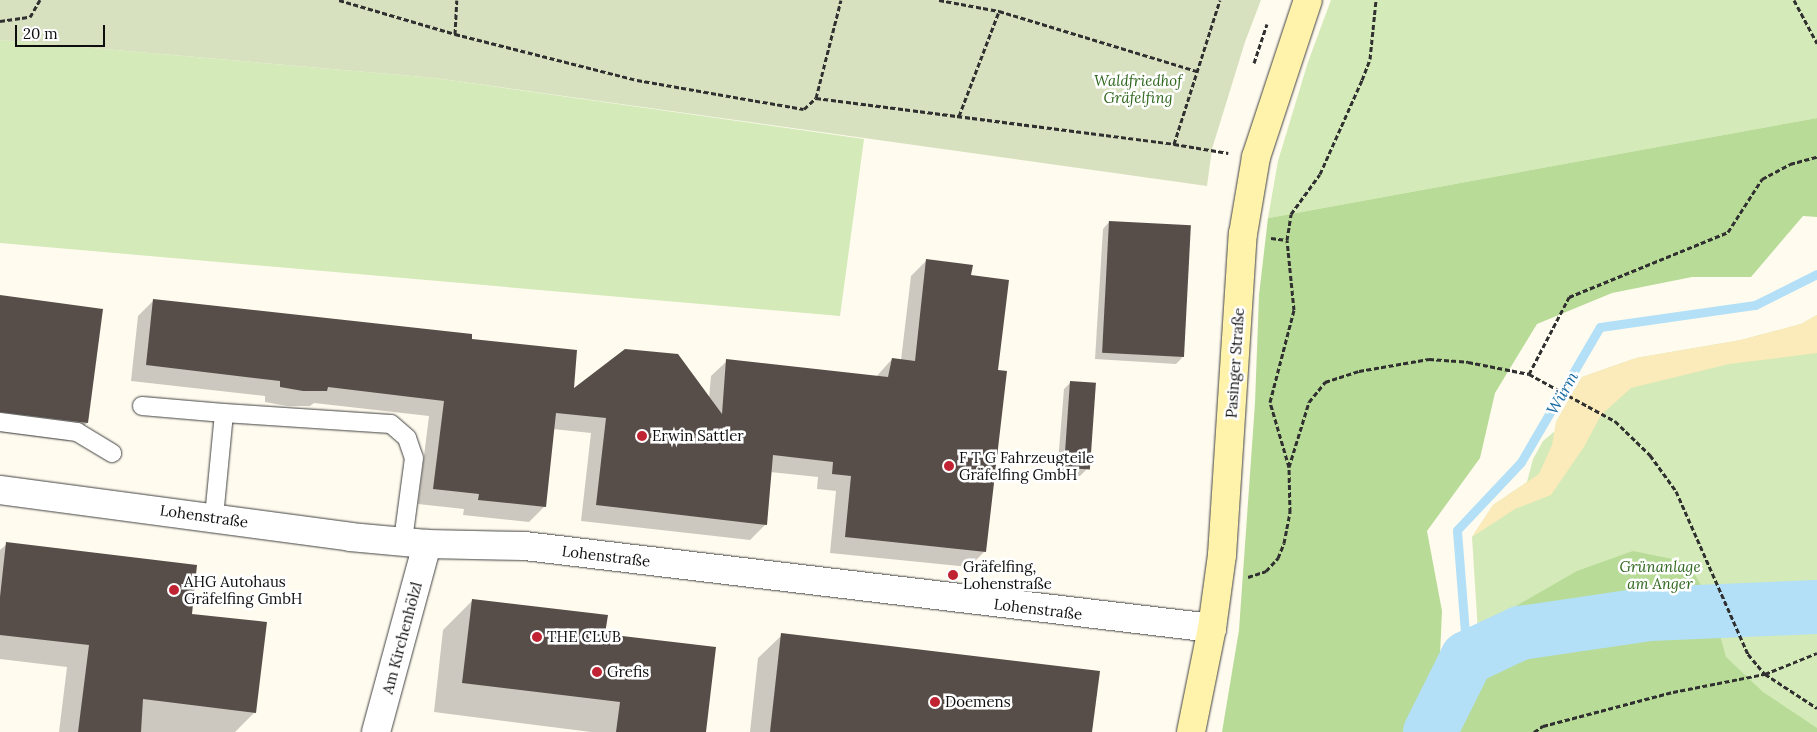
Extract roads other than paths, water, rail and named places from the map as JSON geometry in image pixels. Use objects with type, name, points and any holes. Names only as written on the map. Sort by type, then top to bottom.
[{"type":"main road","name":"Pasinger Straße","points":[[1192,732],[1212,628],[1217,588],[1245,225],[1256,157],[1308,0]]},
{"type":"street","name":"Lohenstraße","points":[[0,490],[214,517],[350,537],[415,542],[525,546],[1212,628]]},
{"type":"street","name":"Am Kirchenhölzl","points":[[376,732],[415,542]]},
{"type":"lane","points":[[142,406],[391,424],[407,438],[414,458],[415,542]]},
{"type":"lane","points":[[214,517],[224,413]]},
{"type":"lane","points":[[0,422],[77,432],[112,453]]},
{"type":"waterway","name":"Würm","points":[[1467,658],[1457,530],[1521,462],[1600,327],[1755,305],[1817,274]]},
{"type":"waterway","name":"Würm","points":[[1430,732],[1467,658],[1520,633],[1650,614],[1817,607]]},
{"type":"place","name":"Erwin Sattler","points":[[642,436]]},
{"type":"place","name":"F T G Fahrzeugteile Gräfelfing GmbH","points":[[949,466]]},
{"type":"place","name":"Gräfelfing, Lohenstraße","points":[[953,575]]},
{"type":"place","name":"AHG Autohaus Gräfelfing GmbH","points":[[174,590]]},
{"type":"place","name":"THE CLUB","points":[[537,637]]},
{"type":"place","name":"Grefis","points":[[597,672]]},
{"type":"place","name":"Doemens","points":[[935,702]]},
{"type":"park label","name":"Waldfriedhof Gräfelfing","points":[[1138,88]]},
{"type":"park label","name":"Grünanlage am Anger","points":[[1660,574]]}]
